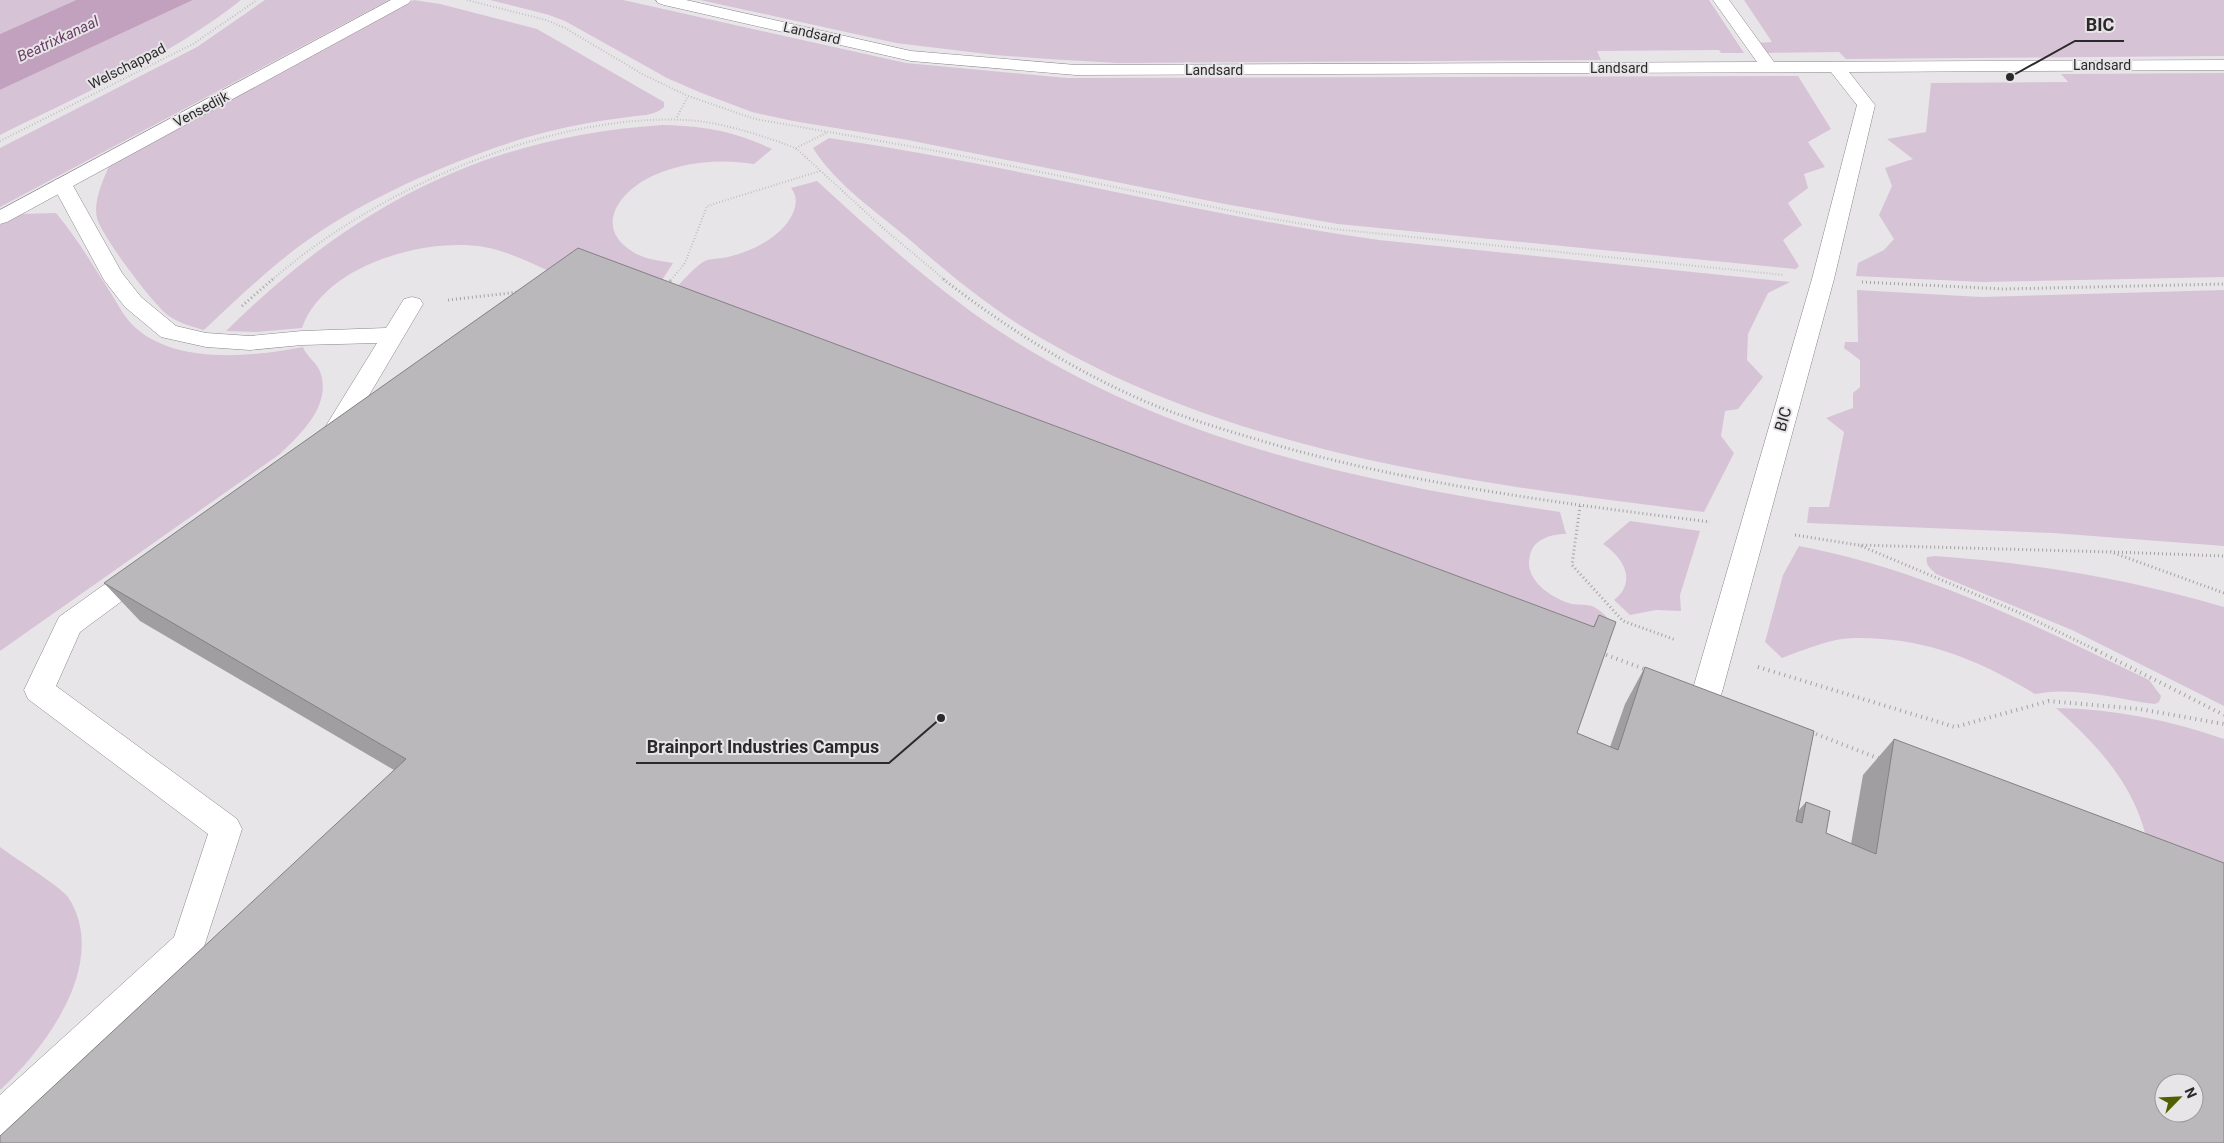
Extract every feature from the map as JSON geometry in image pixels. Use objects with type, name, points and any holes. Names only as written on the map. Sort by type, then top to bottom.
[{"type":"street","name":"Vensedijk","points":[[0,218],[403,0]]},
{"type":"street","name":"Landsard","points":[[664,0],[910,56],[1076,70],[2224,65]]},
{"type":"street","points":[[1720,0],[1770,68]]},
{"type":"street","name":"BIC","points":[[1707,692],[1716,654],[1823,279],[1866,105],[1836,67]]},
{"type":"street","points":[[62,184],[112,275],[133,302],[169,332],[206,340],[250,343],[395,334]]},
{"type":"street","points":[[301,458],[333,435],[412,304]]},
{"type":"street","points":[[0,1121],[188,947],[226,829],[40,690],[69,625],[165,556]]},
{"type":"path","name":"Welschappad","points":[[0,141],[193,44],[257,0]]},
{"type":"path","points":[[467,0],[546,20],[565,28],[644,74],[688,96],[755,119],[826,133],[928,149],[1267,218],[1334,229],[1823,279],[1916,286],[2004,289],[2224,284]]},
{"type":"path","points":[[678,117],[688,96]]},
{"type":"path","points":[[206,340],[278,272],[313,245],[356,217],[424,181],[501,150],[545,138],[599,126],[678,117],[742,129],[796,148],[920,260],[1013,329],[1064,361],[1136,397],[1206,424],[1290,451],[1413,479],[1580,506],[1752,528],[1858,545],[2224,556]]},
{"type":"path","points":[[796,148],[826,133]]},
{"type":"path","points":[[667,285],[686,263],[707,206],[820,171]]},
{"type":"path","points":[[412,304],[528,290]]},
{"type":"path","points":[[1580,506],[1572,565],[1623,621],[1716,654],[1955,727],[2049,701],[2139,709],[2224,724]]},
{"type":"path","points":[[1858,545],[2020,613],[2165,683],[2224,715]]},
{"type":"path","points":[[2110,552],[2224,593]]},
{"type":"path","points":[[1595,650],[1707,692]]},
{"type":"path","points":[[1809,731],[1882,760]]},
{"type":"shaded area","points":[[0,0],[76,0],[0,34]]},
{"type":"shaded area","points":[[193,0],[241,0],[155,57],[0,135],[0,90]]},
{"type":"shaded area","points":[[265,0],[389,0],[0,207],[0,148],[197,47]]},
{"type":"shaded area","points":[[414,0],[440,4],[537,29],[664,102],[664,107],[648,115],[612,119],[546,132],[497,147],[445,167],[394,190],[321,231],[274,266],[204,330],[177,321],[169,316],[152,299],[129,270],[108,239],[97,218],[97,198],[109,166]]},
{"type":"shaded area","points":[[490,0],[623,0],[906,63],[1067,78],[1798,76],[1831,129],[1808,142],[1825,167],[1804,174],[1808,188],[1788,203],[1802,225],[1783,240],[1799,266],[1796,269],[1338,224],[1225,204],[908,140],[793,121],[752,112],[667,78],[565,21]]},
{"type":"shaded area","points":[[700,0],[1709,0],[1744,53],[1721,53],[1719,50],[1597,51],[1601,60],[1117,63],[995,55],[896,43]]},
{"type":"shaded area","points":[[1744,0],[2224,0],[2224,56],[1846,59],[1839,52],[1763,53],[1755,43],[1772,42]]},
{"type":"shaded area","points":[[2224,73],[2224,277],[1982,282],[1856,276],[1858,263],[1884,250],[1894,239],[1879,215],[1892,186],[1885,168],[1913,159],[1887,139],[1926,132],[1931,83],[2068,82],[2061,74]]},
{"type":"shaded area","points":[[662,125],[719,131],[745,138],[772,149],[754,164],[726,161],[697,163],[669,169],[643,181],[624,197],[614,215],[613,225],[615,234],[633,252],[652,259],[673,263],[657,288],[605,284],[574,279],[551,272],[507,253],[484,247],[460,245],[434,247],[406,252],[379,260],[354,272],[331,287],[314,306],[302,328],[256,332],[226,331],[274,287],[323,248],[373,214],[424,186],[479,162],[536,145],[597,132]]},
{"type":"shaded area","points":[[829,138],[967,162],[1241,217],[1379,240],[1790,282],[1768,293],[1748,334],[1747,360],[1763,377],[1738,409],[1725,411],[1721,436],[1734,453],[1704,512],[1533,489],[1363,458],[1279,437],[1197,411],[1118,378],[1024,328],[957,280],[833,174],[813,148]]},
{"type":"shaded area","points":[[817,181],[922,274],[977,316],[1036,354],[1097,387],[1160,415],[1224,438],[1290,458],[1357,475],[1425,489],[1560,512],[1566,534],[1547,537],[1533,547],[1530,555],[1530,571],[1544,590],[1572,604],[1594,607],[1615,625],[1608,634],[671,293],[701,263],[710,259],[728,257],[747,251],[774,236],[788,222],[793,213],[796,203],[791,188]]},
{"type":"shaded area","points":[[56,213],[85,253],[124,315],[146,335],[165,345],[187,352],[211,355],[282,351],[303,347],[319,369],[323,382],[322,394],[319,405],[306,427],[280,454],[0,651],[0,225],[19,214]]},
{"type":"shaded area","points":[[1857,290],[1981,297],[2224,290],[2224,546],[2053,533],[1807,523],[1809,507],[1829,507],[1844,432],[1826,418],[1853,408],[1853,393],[1860,387],[1860,360],[1844,348],[1845,342],[1858,342]]},
{"type":"shaded area","points":[[1630,521],[1700,531],[1680,595],[1681,611],[1656,610],[1630,615],[1614,600],[1621,593],[1625,585],[1625,570],[1617,556],[1603,544]]},
{"type":"shaded area","points":[[1799,546],[1845,556],[1890,569],[1978,601],[2149,680],[2161,696],[2159,702],[2155,704],[2065,691],[2035,694],[1999,674],[1962,657],[1903,641],[1865,638],[1842,639],[1782,658],[1765,642],[1783,575]]},
{"type":"shaded area","points":[[1935,556],[2009,563],[2117,580],[2224,607],[2224,706],[2072,630],[1936,574],[1927,562],[1927,557]]},
{"type":"shaded area","points":[[2056,708],[2120,713],[2183,726],[2224,739],[2224,879],[2149,851],[2137,809],[2116,772],[2073,723]]},
{"type":"shaded area","points":[[0,847],[64,892],[79,922],[82,948],[77,975],[67,1001],[53,1027],[36,1051],[0,1090]]},
{"type":"water","name":"Beatrixkanaal","points":[[76,0],[193,0],[0,90],[0,34]]},
{"type":"building","points":[[578,248],[1594,627],[1599,615],[1616,622],[1577,733],[1618,750],[1645,667],[1814,731],[1796,821],[1802,823],[1806,802],[1830,811],[1826,833],[1876,854],[1894,739],[2224,863],[2224,1143],[0,1143],[0,1136],[406,759],[104,583]]},
{"type":"place","name":"BIC","points":[[2010,77]]},
{"type":"place","name":"Brainport Industries Campus","points":[[941,718]]}]
